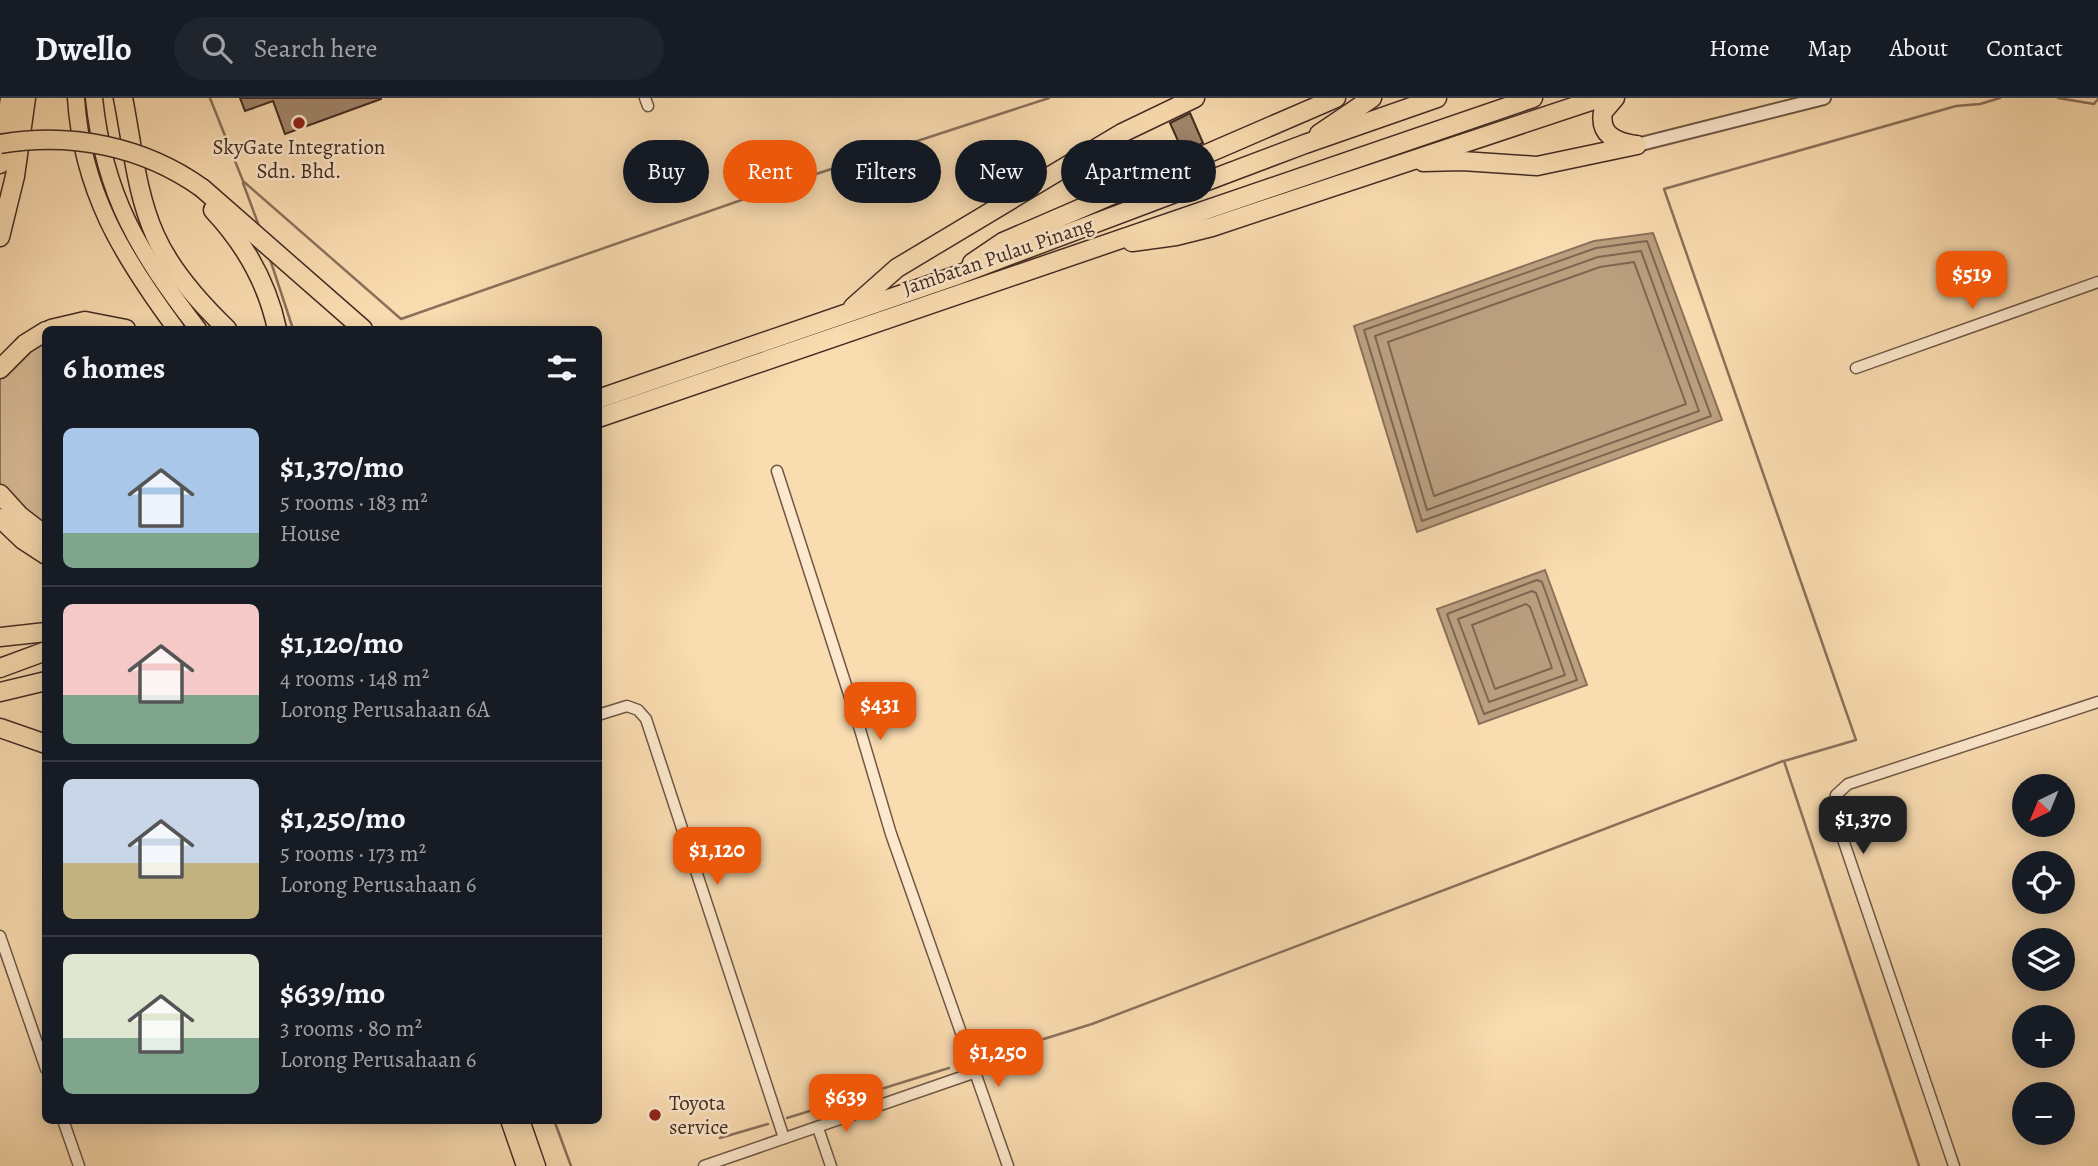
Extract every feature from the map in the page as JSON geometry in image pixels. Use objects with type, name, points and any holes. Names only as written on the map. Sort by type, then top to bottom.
[{"type":"highway","points":[[0,164],[10,98]]},
{"type":"highway","points":[[0,237],[15,176],[26,98]]},
{"type":"highway","points":[[123,98],[146,209],[154,233],[182,277],[224,326]]},
{"type":"highway","points":[[848,312],[897,268],[1141,122],[1195,98]]},
{"type":"highway","name":"Jambatan Pulau Pinang","points":[[955,276],[1003,242],[1336,98]]},
{"type":"highway","points":[[1304,144],[1371,98]]},
{"type":"highway","name":"Jambatan Pulau Pinang","points":[[602,398],[955,276],[1304,144],[1437,98]]},
{"type":"highway","name":"Jambatan Pulau Pinang","points":[[602,417],[1532,98]]},
{"type":"highway","points":[[1100,245],[1177,236],[1212,227],[1600,98]]},
{"type":"highway","points":[[1615,98],[1603,112],[1605,132],[1620,143],[1637,145]]},
{"type":"highway","points":[[0,144],[56,140],[103,145],[150,159],[179,173],[202,188],[360,326]]},
{"type":"highway","points":[[1411,161],[1537,166],[1637,145]]},
{"type":"highway","points":[[202,188],[209,205],[253,262],[276,326]]},
{"type":"highway","points":[[64,326],[85,321],[111,326]]},
{"type":"highway","points":[[0,369],[24,344],[42,333]]},
{"type":"highway","points":[[602,385],[628,388]]},
{"type":"highway","points":[[602,426],[628,408]]},
{"type":"highway","points":[[0,494],[19,516],[42,533]]},
{"type":"highway","points":[[0,517],[23,540],[42,552]]},
{"type":"highway","points":[[0,637],[42,632]]},
{"type":"highway","points":[[0,668],[42,652]]},
{"type":"highway","points":[[0,692],[42,682]]},
{"type":"highway","points":[[0,728],[42,743]]},
{"type":"main road","points":[[76,98],[82,151],[106,220],[135,273],[174,326]]},
{"type":"main road","points":[[94,98],[105,165],[129,227],[158,276],[196,326]]},
{"type":"main road","points":[[510,1124],[525,1166]]},
{"type":"main road","points":[[522,1124],[537,1166]]},
{"type":"street","points":[[1637,145],[1824,98]]},
{"type":"street","points":[[1856,368],[2098,282]]},
{"type":"street","points":[[777,471],[891,834],[1008,1166]]},
{"type":"street","points":[[1954,1166],[1841,836],[1833,810],[1836,795],[1848,784],[2098,702]]},
{"type":"street","points":[[602,714],[628,706],[638,710],[646,719],[785,1138]]},
{"type":"street","points":[[0,936],[42,1057]]},
{"type":"street","points":[[704,1166],[976,1072]]},
{"type":"street","points":[[64,1124],[79,1166]]},
{"type":"street","points":[[818,1128],[831,1166]]},
{"type":"shaded area","points":[[42,341],[42,526],[0,488],[0,378],[13,361]]},
{"type":"water","points":[[1653,233],[1722,420],[1417,532],[1354,326],[1594,241]]},
{"type":"water","points":[[1545,570],[1587,685],[1479,724],[1437,609]]},
{"type":"building","name":"SkyGate Integration Sdn. Bhd.","points":[[240,98],[381,99],[285,134],[273,101],[245,111]]},
{"type":"building","points":[[1190,113],[1202,140],[1178,140],[1170,123]]},
{"type":"waterway","points":[[210,98],[243,181],[401,319],[813,175],[1049,98]]},
{"type":"waterway","points":[[1919,1166],[1784,761],[1856,740],[1664,189],[1956,106],[1980,104],[2000,98]]},
{"type":"waterway","points":[[2058,98],[2094,104],[2098,99]]},
{"type":"waterway","points":[[243,183],[259,226]]},
{"type":"waterway","points":[[270,259],[292,326]]},
{"type":"waterway","points":[[1002,1052],[1092,1024],[1783,761]]},
{"type":"waterway","points":[[787,1118],[949,1068]]},
{"type":"waterway","points":[[555,1124],[571,1166]]},
{"type":"waterway","points":[[720,1138],[768,1124]]},
{"type":"place","name":"SkyGate Integration Sdn. Bhd.","points":[[299,123]]},
{"type":"place","name":"Toyota service","points":[[655,1115]]}]
